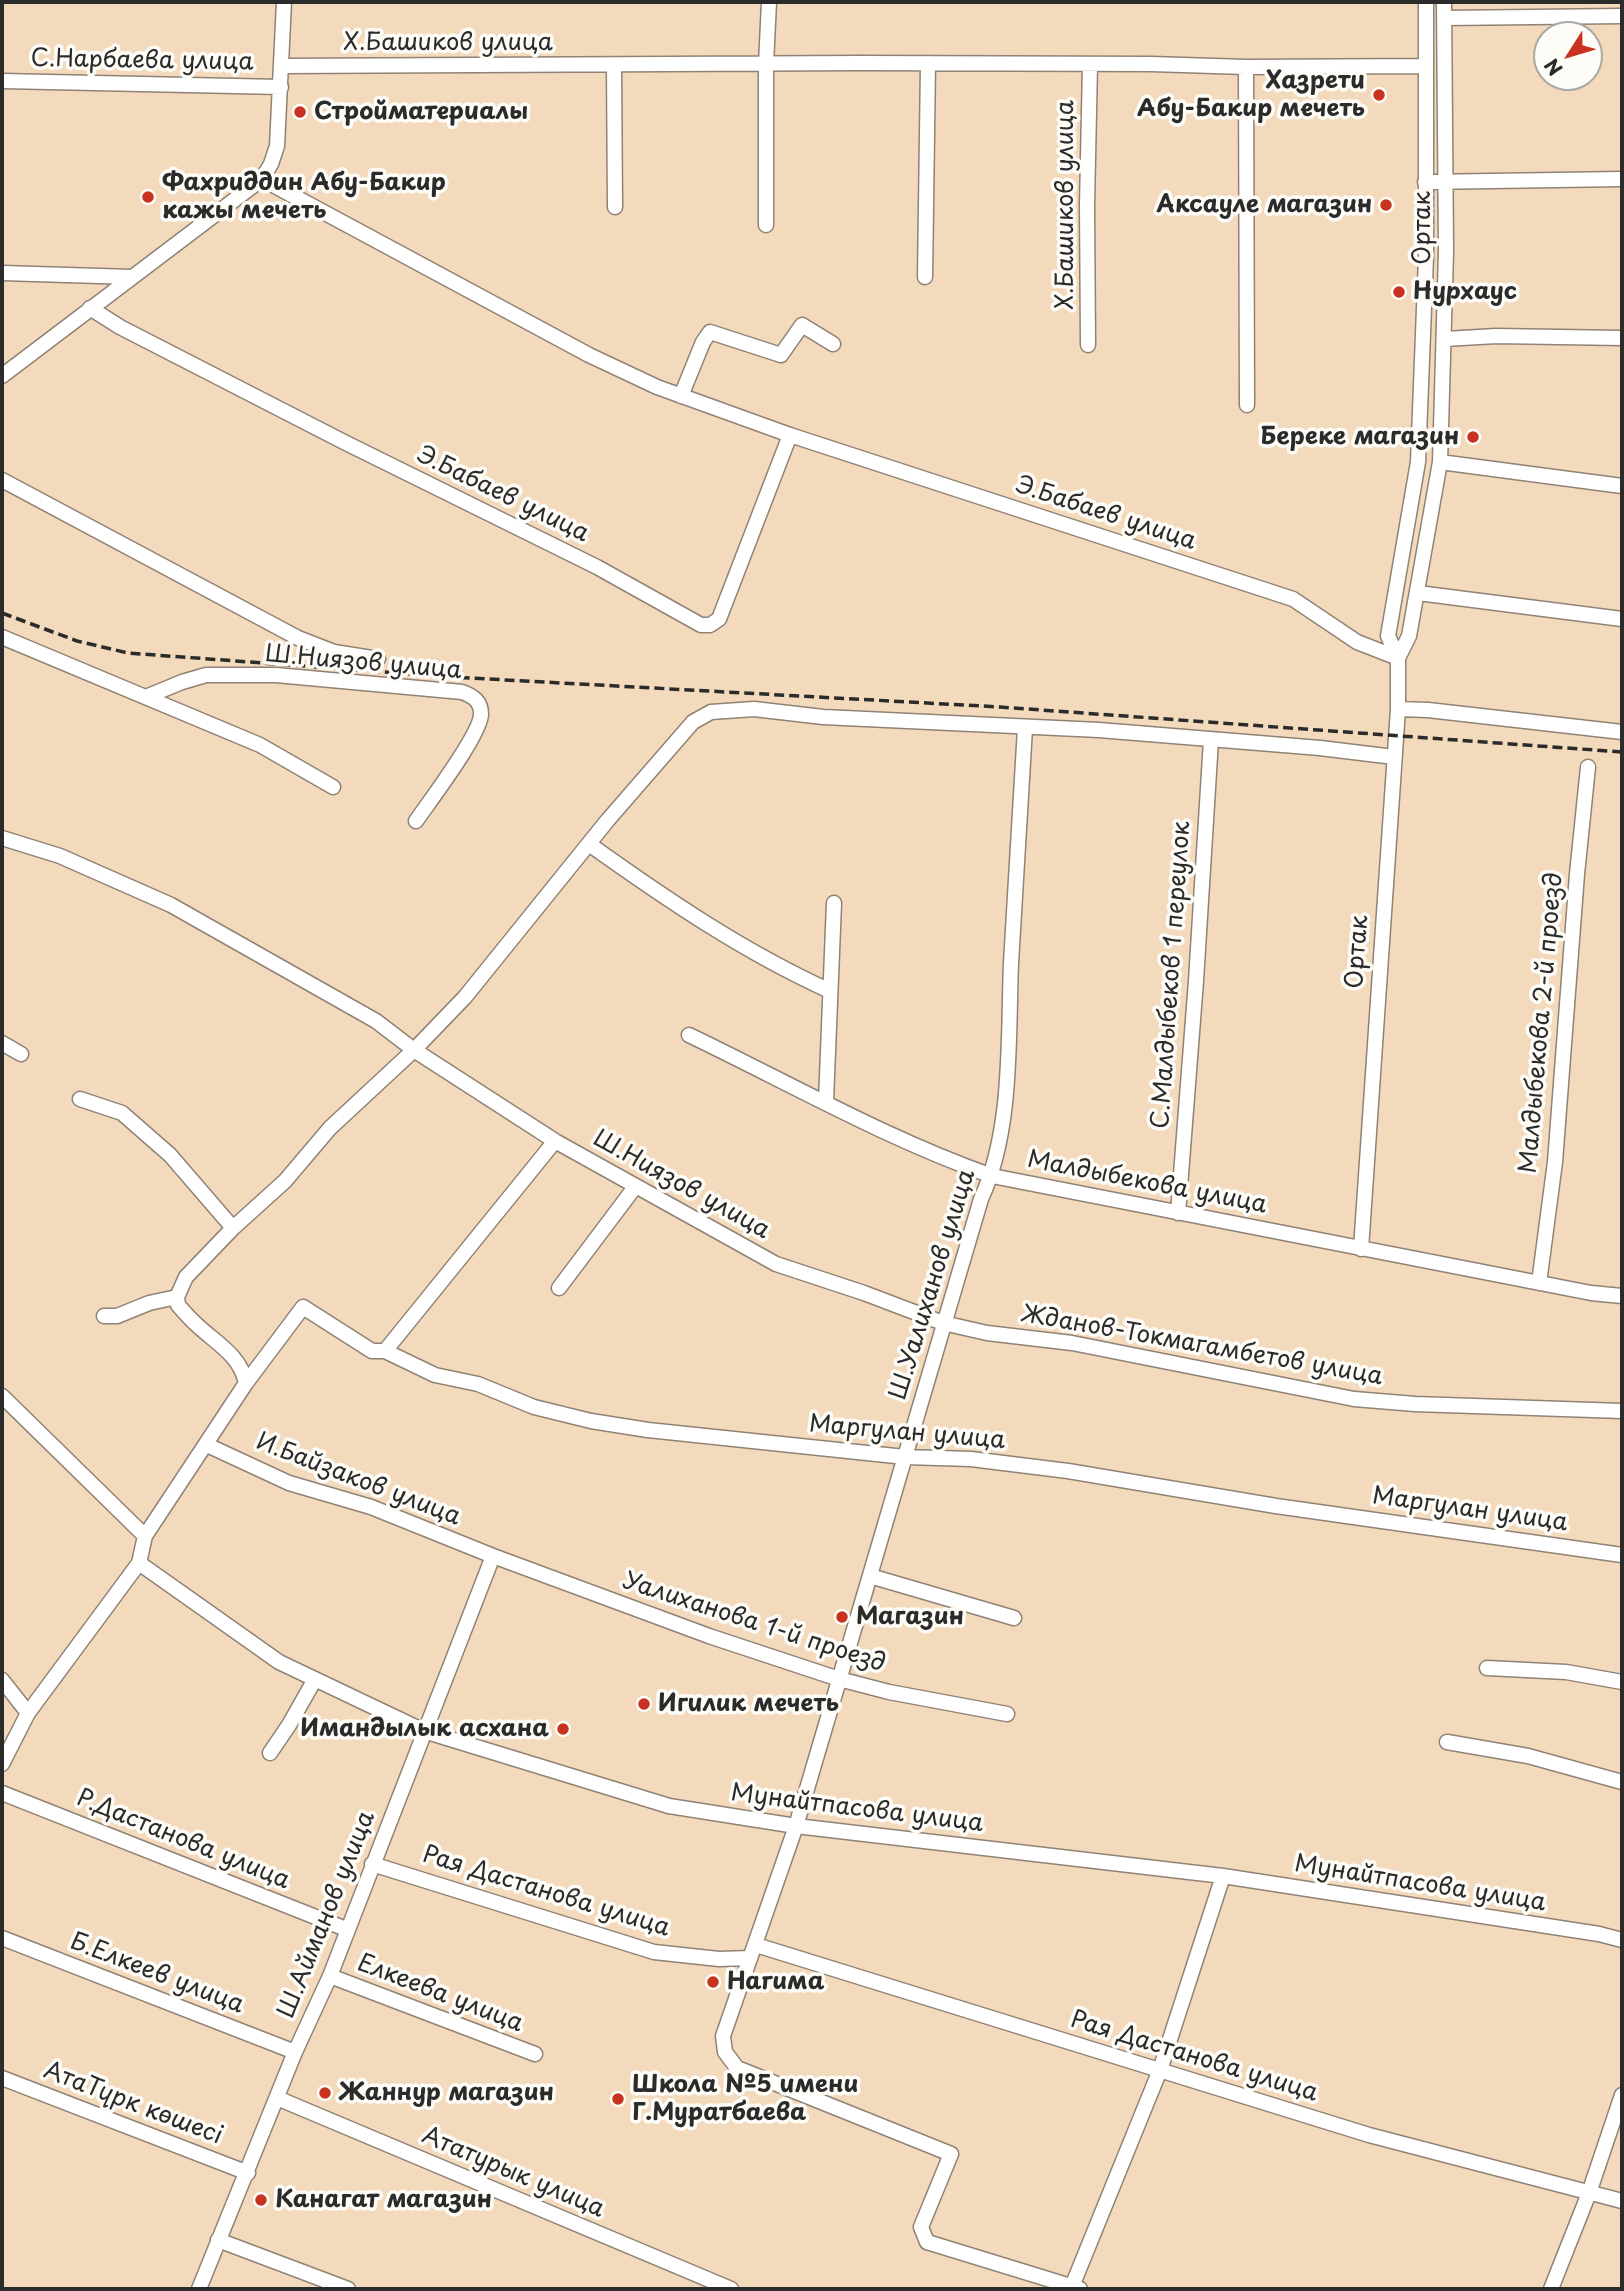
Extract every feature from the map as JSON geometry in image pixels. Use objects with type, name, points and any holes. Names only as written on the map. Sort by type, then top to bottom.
[{"type":"street","points":[[2,376],[262,179],[277,146],[284,2]]},
{"type":"street","points":[[766,225],[766,64],[769,2]]},
{"type":"street","name":"Ортак","points":[[1361,1249],[1398,709],[1398,658],[1388,636],[1418,462],[1426,257],[1426,2]]},
{"type":"street","name":"Ортак","points":[[1398,658],[1409,635],[1418,593],[1440,462],[1444,340],[1444,2]]},
{"type":"street","points":[[1444,18],[1622,16]]},
{"type":"street","points":[[925,277],[928,63]]},
{"type":"street","name":"Х.Башиков улица","points":[[282,66],[928,63],[1425,66]]},
{"type":"street","name":"Х.Башиков улица","points":[[1088,345],[1090,65]]},
{"type":"street","points":[[614,66],[615,207]]},
{"type":"street","points":[[1246,67],[1247,405]]},
{"type":"street","name":"С.Нарбаева улица","points":[[2,81],[281,87]]},
{"type":"street","name":"Э.Бабаев улица","points":[[262,179],[589,355],[681,396],[790,435],[1293,599],[1357,642],[1398,658]]},
{"type":"street","points":[[1425,182],[1622,179]]},
{"type":"street","points":[[2,273],[132,276]]},
{"type":"street","name":"Э.Бабаев улица","points":[[90,309],[344,442],[597,567],[701,625],[710,625],[719,619],[790,435]]},
{"type":"street","points":[[681,396],[703,342],[710,332],[781,355],[803,325],[833,344]]},
{"type":"street","points":[[1444,340],[1496,336],[1622,338]]},
{"type":"street","points":[[1440,462],[1622,486]]},
{"type":"street","points":[[2,480],[298,638],[334,652],[378,659]]},
{"type":"street","points":[[1418,593],[1622,619]]},
{"type":"street","points":[[2,637],[260,745],[333,787]]},
{"type":"street","name":"Ш.Ниязов улица","points":[[148,696],[206,675],[265,675],[462,692],[473,696],[479,703],[482,717],[471,739],[416,821]]},
{"type":"street","points":[[2,1764],[28,1713],[139,1563],[145,1536],[247,1383],[243,1369],[231,1353],[178,1305],[177,1297],[186,1277],[233,1228],[285,1181],[330,1128],[414,1050],[465,997],[589,844],[693,722],[711,712],[754,709],[823,717],[1099,730],[1320,747],[1394,757]]},
{"type":"street","points":[[1398,709],[1622,732]]},
{"type":"street","name":"Ш.Уалиханов улица","points":[[1025,728],[1005,1087],[992,1176],[981,1199],[943,1323],[796,1826],[723,2036],[725,2052],[737,2067],[951,2154],[921,2227],[927,2242],[1074,2288]]},
{"type":"street","name":"С.Малдыбеков 1 переулок","points":[[1178,1213],[1211,740]]},
{"type":"street","name":"Малдыбекова 2-й проезд","points":[[1539,1283],[1555,1162],[1588,767]]},
{"type":"street","name":"Ш.Ниязов улица","points":[[2,838],[60,856],[171,905],[376,1021],[414,1050],[555,1141],[776,1264],[943,1323]]},
{"type":"street","points":[[589,844],[672,902],[743,946],[830,992]]},
{"type":"street","points":[[826,1101],[834,903]]},
{"type":"street","name":"Малдыбекова улица","points":[[689,1035],[903,1140],[946,1160],[992,1176],[1591,1293],[1622,1296]]},
{"type":"street","points":[[2,1043],[20,1054]]},
{"type":"street","points":[[80,1098],[122,1113],[170,1155],[233,1228]]},
{"type":"street","points":[[385,1350],[555,1141]]},
{"type":"street","points":[[559,1288],[635,1187]]},
{"type":"street","points":[[104,1316],[117,1316],[149,1303],[177,1297]]},
{"type":"street","name":"Маргулан улица","points":[[247,1383],[303,1307],[372,1351],[385,1350],[435,1375],[478,1384],[534,1407],[591,1421],[648,1430],[905,1457],[971,1459],[1068,1471],[1276,1506],[1622,1555]]},
{"type":"street","name":"Жданов-Токмагамбетов улица","points":[[943,1323],[987,1333],[1072,1343],[1354,1399],[1415,1404],[1622,1411]]},
{"type":"street","points":[[2,1396],[145,1536]]},
{"type":"street","name":"И.Байзаков улица","points":[[207,1444],[289,1483],[372,1507],[493,1556]]},
{"type":"street","name":"Уалиханова 1-й проезд","points":[[493,1556],[709,1636],[839,1679],[889,1692],[1007,1713]]},
{"type":"street","name":"Ш.Айманов улица","points":[[199,2289],[295,2052],[330,1976],[493,1556]]},
{"type":"street","name":"Мунайтпасова улица","points":[[139,1563],[279,1662],[424,1731],[669,1806],[796,1826],[1223,1876],[1600,1934],[1622,1940]]},
{"type":"street","points":[[870,1576],[1014,1618]]},
{"type":"street","points":[[1486,1668],[1566,1672],[1622,1682]]},
{"type":"street","points":[[270,1752],[315,1679]]},
{"type":"street","points":[[2,1680],[28,1713]]},
{"type":"street","points":[[1447,1742],[1528,1756],[1622,1782]]},
{"type":"street","name":"Р.Дастанова улица","points":[[2,1793],[346,1929]]},
{"type":"street","name":"Рая Дастанова улица","points":[[372,1864],[654,1952],[719,1959],[753,1952],[1160,2070],[1369,2135],[1622,2202]]},
{"type":"street","points":[[1074,2288],[1160,2070],[1223,1876]]},
{"type":"street","name":"Б.Елкеев улица","points":[[2,1938],[295,2052]]},
{"type":"street","name":"Елкеева улица","points":[[330,1976],[535,2054]]},
{"type":"street","name":"АтаТүрк көшесі","points":[[2,2078],[248,2173]]},
{"type":"street","points":[[1551,2289],[1589,2193],[1622,2095]]},
{"type":"street","name":"Ататурык улица","points":[[277,2098],[732,2289]]},
{"type":"street","points":[[218,2240],[348,2289]]},
{"type":"railway","points":[[2,613],[77,641],[128,653],[452,677],[1000,707],[1622,752]]},
{"type":"place","name":"Хазрети Абу-Бакир мечеть","points":[[1379,95]]},
{"type":"place","name":"Стройматериалы","points":[[300,112]]},
{"type":"place","name":"Фахриддин Абу-Бакир кажы мечеть","points":[[148,197]]},
{"type":"place","name":"Аксауле магазин","points":[[1386,205]]},
{"type":"place","name":"Нурхаус","points":[[1399,292]]},
{"type":"place","name":"Береке магазин","points":[[1473,437]]},
{"type":"place","name":"Магазин","points":[[842,1617]]},
{"type":"place","name":"Игилик мечеть","points":[[644,1704]]},
{"type":"place","name":"Имандылык асхана","points":[[563,1729]]},
{"type":"place","name":"Нагима","points":[[713,1982]]},
{"type":"place","name":"Жаннур магазин","points":[[325,2093]]},
{"type":"place","name":"Школа №5 имени Г.Муратбаева","points":[[618,2099]]},
{"type":"place","name":"Канагат магазин","points":[[261,2200]]}]
